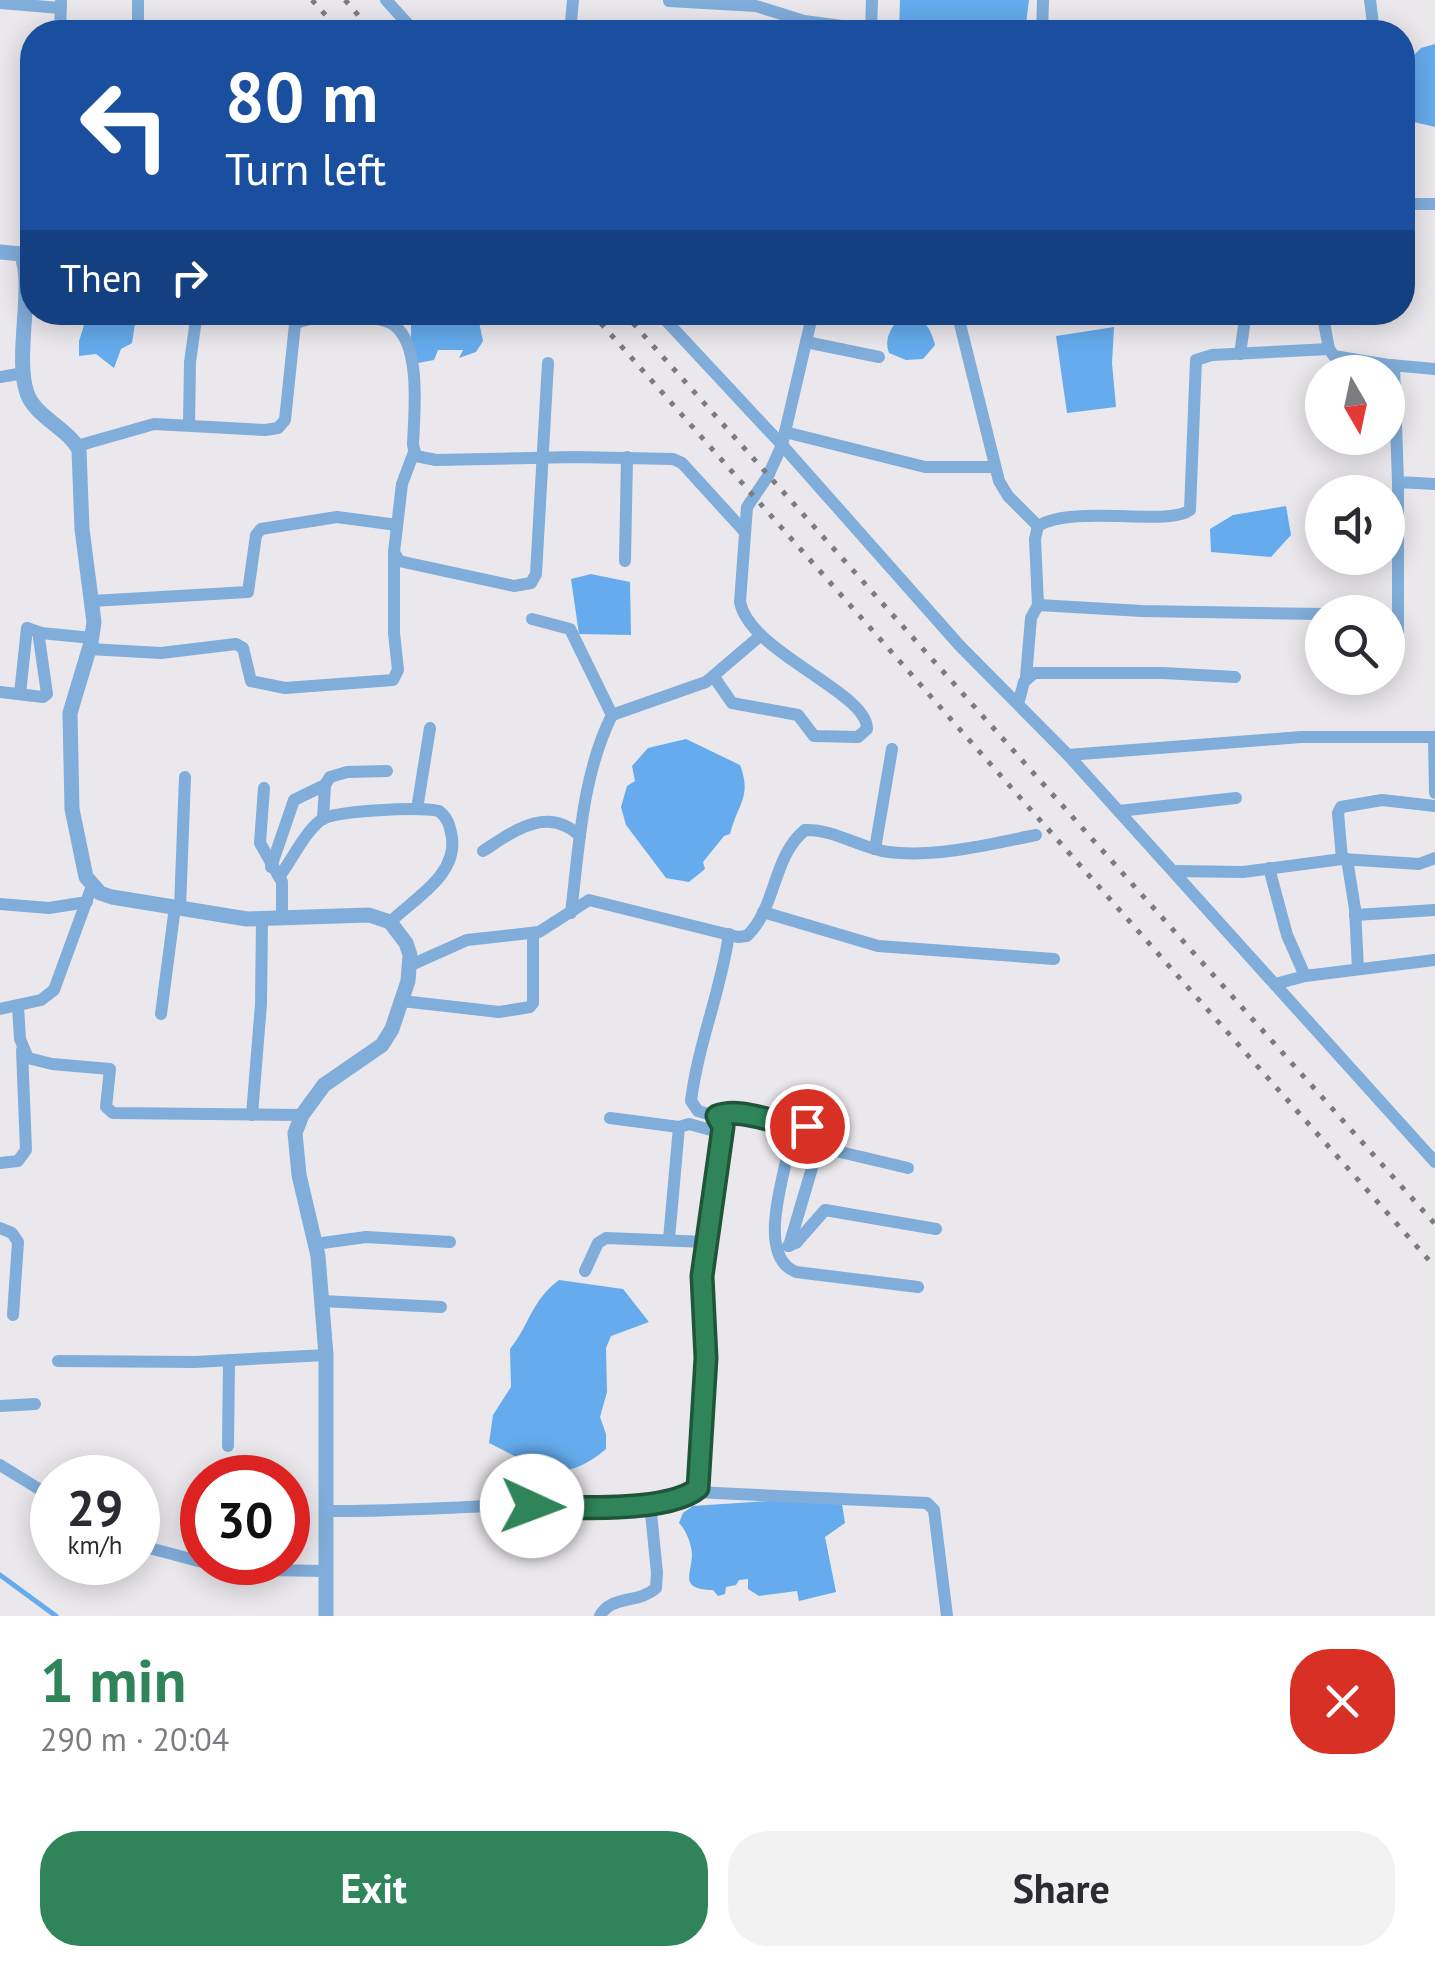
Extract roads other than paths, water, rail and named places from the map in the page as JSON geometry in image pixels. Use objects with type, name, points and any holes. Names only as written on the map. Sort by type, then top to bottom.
[{"type":"street","points":[[386,0],[404,20]]},
{"type":"street","points":[[670,1],[784,7]]},
{"type":"street","points":[[0,3],[60,4]]},
{"type":"street","points":[[0,1008],[18,1007],[49,995],[60,982],[90,894],[73,819],[69,748],[72,704],[91,644],[92,601],[82,529],[78,446],[31,401],[24,373],[24,325]]},
{"type":"street","points":[[188,425],[195,325]]},
{"type":"street","points":[[78,446],[154,424],[265,430],[282,425],[292,325]]},
{"type":"street","points":[[20,694],[26,628],[91,644],[169,652],[236,644],[243,648],[250,682],[285,688],[394,680],[398,670],[394,552],[405,471],[414,452],[413,366],[400,325]]},
{"type":"street","points":[[671,325],[784,439],[934,617],[1119,810],[1435,1162]]},
{"type":"street","points":[[714,677],[732,703],[798,714],[814,736],[844,738],[864,734],[868,725],[864,716],[832,688],[760,636],[742,614],[740,602],[747,506],[768,476],[784,439],[809,325]]},
{"type":"street","points":[[961,325],[996,467],[1008,496],[1038,526]]},
{"type":"street","points":[[1240,354],[1244,325]]},
{"type":"street","points":[[1324,325],[1329,349],[1336,355]]},
{"type":"street","points":[[806,342],[879,357]]},
{"type":"street","points":[[1038,526],[1061,518],[1186,514],[1190,507],[1196,360],[1212,355],[1329,349]]},
{"type":"street","points":[[394,552],[399,560],[413,565],[514,586],[531,583],[536,574],[548,363]]},
{"type":"street","points":[[1405,366],[1435,368]]},
{"type":"street","points":[[0,377],[24,373]]},
{"type":"street","points":[[784,439],[925,467],[996,467]]},
{"type":"street","points":[[414,452],[423,460],[678,460],[744,532]]},
{"type":"street","points":[[624,561],[627,457]]},
{"type":"street","points":[[1405,482],[1435,484]]},
{"type":"street","points":[[92,601],[248,592],[256,534],[261,529],[338,516],[397,525]]},
{"type":"street","points":[[1018,704],[1026,677],[1031,618],[1038,606],[1038,526]]},
{"type":"street","points":[[1038,606],[1305,614]]},
{"type":"street","points":[[532,619],[570,629],[612,715],[595,764],[580,836],[571,912]]},
{"type":"street","points":[[0,692],[43,697],[47,694],[39,638],[42,633]]},
{"type":"street","points":[[612,715],[714,677],[760,636]]},
{"type":"street","points":[[1026,677],[1034,673],[1163,673],[1235,678]]},
{"type":"street","points":[[417,809],[430,728]]},
{"type":"street","points":[[1068,755],[1301,736],[1434,736],[1435,793]]},
{"type":"street","points":[[876,848],[892,749]]},
{"type":"street","points":[[275,872],[294,800],[325,785],[335,774],[387,770]]},
{"type":"street","points":[[162,1014],[178,908],[184,777]]},
{"type":"street","points":[[275,872],[323,819],[325,785]]},
{"type":"street","points":[[264,788],[260,843],[283,887],[282,918]]},
{"type":"street","points":[[1119,810],[1236,798]]},
{"type":"street","points":[[1358,969],[1355,915],[1338,819],[1341,808],[1382,800],[1435,806]]},
{"type":"street","points":[[323,819],[417,809],[439,810],[448,818],[452,860],[445,872],[390,922]]},
{"type":"street","points":[[483,850],[520,828],[544,820],[562,823],[580,836]]},
{"type":"street","points":[[411,965],[467,940],[533,934],[594,899],[746,936],[764,912],[784,856],[805,830],[876,848],[918,852],[1036,835]]},
{"type":"street","points":[[1173,870],[1243,872],[1344,859],[1433,861]]},
{"type":"street","points":[[1269,868],[1287,935],[1304,976]]},
{"type":"street","points":[[0,904],[44,908],[90,894],[262,919],[369,915],[390,922],[406,943],[411,965],[402,1001],[382,1045],[324,1085],[297,1123],[294,1145],[315,1244],[326,1355],[326,1616]]},
{"type":"street","points":[[1355,915],[1435,910]]},
{"type":"street","points":[[764,912],[878,946],[1054,959]]},
{"type":"street","points":[[252,1115],[262,919]]},
{"type":"street","points":[[402,1001],[499,1012],[530,1007],[533,934]]},
{"type":"street","points":[[728,934],[723,972],[698,1060],[691,1101],[698,1111],[717,1116],[736,1114],[817,1129],[820,1149],[779,1260],[796,1272],[918,1287]]},
{"type":"street","points":[[1275,984],[1304,976],[1435,960]]},
{"type":"street","points":[[0,1163],[18,1161],[26,1150],[18,1007]]},
{"type":"street","points":[[22,1048],[34,1062],[110,1069],[106,1106],[113,1113],[302,1114]]},
{"type":"street","points":[[694,1492],[701,1480],[703,1440],[706,1358],[702,1276],[723,1122],[717,1116]]},
{"type":"street","points":[[610,1118],[680,1127],[689,1124],[722,1133]]},
{"type":"street","points":[[782,1247],[776,1213],[791,1126]]},
{"type":"street","points":[[669,1238],[680,1127]]},
{"type":"street","points":[[820,1149],[908,1168]]},
{"type":"street","points":[[782,1247],[825,1210],[936,1229]]},
{"type":"street","points":[[0,1228],[12,1233],[18,1242],[12,1315]]},
{"type":"street","points":[[315,1244],[366,1237],[450,1242]]},
{"type":"street","points":[[586,1270],[601,1240],[669,1238],[706,1242]]},
{"type":"street","points":[[322,1301],[441,1307]]},
{"type":"street","points":[[58,1362],[326,1355]]},
{"type":"street","points":[[228,1446],[230,1360]]},
{"type":"street","points":[[0,1406],[35,1404]]},
{"type":"street","points":[[0,1466],[30,1484]]},
{"type":"street","points":[[328,1510],[593,1508],[650,1503],[694,1492],[927,1503],[934,1510],[947,1616]]},
{"type":"street","points":[[600,1616],[610,1604],[645,1597],[656,1588],[650,1503]]},
{"type":"street","points":[[310,1571],[325,1571]]},
{"type":"water","points":[[900,0],[1029,0],[1026,20],[899,20]]},
{"type":"water","points":[[1435,44],[1435,127],[1415,122],[1415,54]]},
{"type":"water","points":[[84,325],[135,325],[132,343],[121,349],[114,368],[96,354],[79,356]]},
{"type":"water","points":[[411,325],[480,325],[483,341],[476,352],[459,358],[463,350],[438,350],[434,360],[418,363],[411,343]]},
{"type":"water","points":[[926,325],[935,345],[923,359],[906,360],[889,353],[888,336],[893,327]]},
{"type":"water","points":[[1114,327],[1116,407],[1067,413],[1056,336]]},
{"type":"water","points":[[1286,506],[1291,535],[1271,557],[1211,552],[1210,529],[1233,515]]},
{"type":"water","points":[[591,574],[630,582],[631,635],[579,634],[571,579]]},
{"type":"water","points":[[686,739],[740,765],[745,785],[730,834],[703,862],[705,869],[689,882],[666,878],[626,825],[621,807],[627,786],[635,781],[632,766],[648,748]]},
{"type":"water","points":[[559,1280],[623,1289],[649,1322],[611,1336],[606,1348],[607,1392],[600,1417],[606,1449],[575,1468],[561,1471],[535,1466],[489,1443],[493,1415],[511,1387],[510,1349],[536,1304]]},
{"type":"water","points":[[785,1500],[842,1504],[845,1523],[825,1537],[836,1592],[799,1601],[797,1591],[759,1596],[748,1589],[748,1579],[726,1587],[725,1594],[718,1596],[713,1590],[691,1584],[691,1547],[679,1523],[683,1513],[693,1506]]},
{"type":"waterway","points":[[0,1575],[56,1616]]},
{"type":"railway","points":[[312,0],[330,20]]},
{"type":"railway","points":[[345,0],[362,20]]},
{"type":"railway","points":[[602,325],[1435,1267]]},
{"type":"railway","points":[[635,325],[1435,1224]]}]
